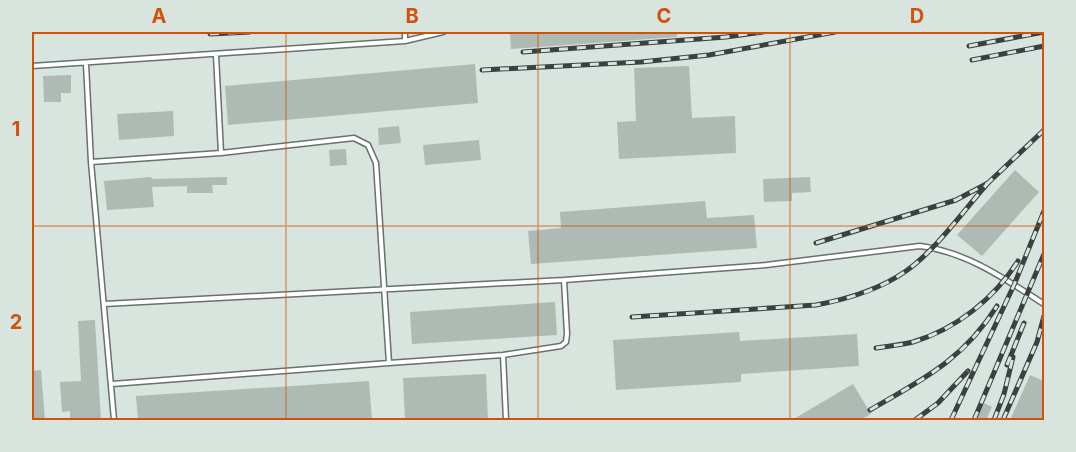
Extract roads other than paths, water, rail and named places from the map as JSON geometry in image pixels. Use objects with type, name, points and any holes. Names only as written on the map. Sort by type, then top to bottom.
[{"type":"lane","points":[[405,32],[405,41]]},
{"type":"lane","points":[[32,66],[405,41],[443,32]]},
{"type":"lane","points":[[216,55],[221,153]]},
{"type":"lane","points":[[86,64],[91,162],[114,420]]},
{"type":"lane","points":[[91,162],[221,153],[354,138],[368,145],[376,163],[389,363]]},
{"type":"lane","points":[[104,304],[564,280],[766,265],[920,246],[941,249],[978,263],[1044,304]]},
{"type":"lane","points":[[112,384],[503,355],[561,346],[566,342],[564,280]]},
{"type":"lane","points":[[503,355],[506,420]]},
{"type":"railway","points":[[210,34],[250,32]]},
{"type":"railway","points":[[523,52],[726,37],[763,32]]},
{"type":"railway","points":[[482,70],[641,62],[709,55],[835,32]]},
{"type":"railway","points":[[969,46],[1044,32]]},
{"type":"railway","points":[[972,60],[1044,46]]},
{"type":"railway","points":[[816,243],[956,200],[988,183],[1044,130]]},
{"type":"railway","points":[[632,317],[816,305],[863,293],[896,278],[917,263],[988,183]]},
{"type":"railway","points":[[951,420],[1014,285],[1044,211]]},
{"type":"railway","points":[[974,420],[1044,254]]},
{"type":"railway","points":[[876,348],[913,342],[959,321],[998,288],[1018,261]]},
{"type":"railway","points":[[870,410],[941,367],[970,341],[997,306]]},
{"type":"railway","points":[[1003,420],[1037,342],[1044,316]]},
{"type":"railway","points":[[1007,365],[1024,323]]},
{"type":"railway","points":[[994,420],[1004,394],[1013,357]]},
{"type":"railway","points":[[915,420],[938,403],[968,371]]}]
